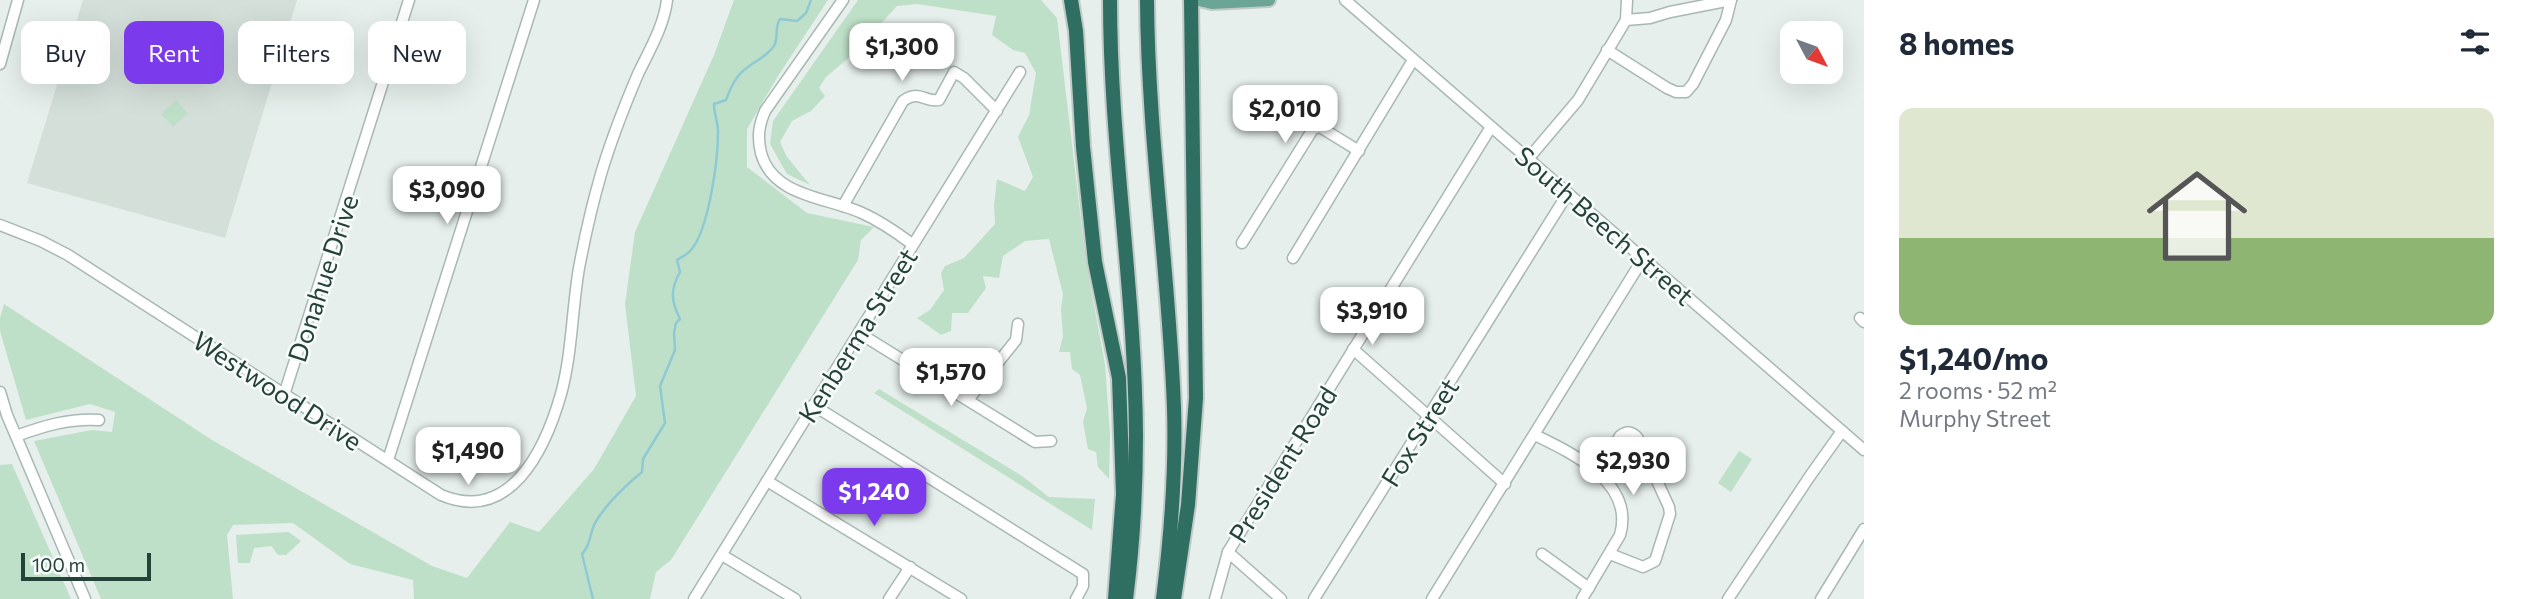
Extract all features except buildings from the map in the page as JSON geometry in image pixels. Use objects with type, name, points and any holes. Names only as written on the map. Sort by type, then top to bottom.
[{"type":"highway","points":[[1070,0],[1076,31],[1083,146],[1095,262],[1119,378],[1123,494],[1115,599]]},
{"type":"highway","points":[[1110,0],[1111,91],[1132,342],[1136,435],[1133,534],[1126,599]]},
{"type":"highway","points":[[1147,0],[1154,148],[1174,409],[1172,515],[1163,599]]},
{"type":"highway","points":[[1174,599],[1188,505],[1196,398],[1191,0]]},
{"type":"main road","points":[[1199,0],[1212,3],[1269,0]]},
{"type":"street","points":[[0,65],[18,0]]},
{"type":"street","name":"Donahue Drive","points":[[284,395],[410,0]]},
{"type":"street","points":[[388,460],[534,0]]},
{"type":"street","name":"Westwood Drive","points":[[0,225],[68,255],[441,495],[470,503],[480,502],[515,484],[528,468],[561,393],[579,269],[591,210],[623,110],[661,22],[667,0]]},
{"type":"street","points":[[844,0],[772,100],[758,130],[762,156],[776,179],[793,189],[879,221],[912,244]]},
{"type":"street","name":"South Beech Street","points":[[1345,0],[1864,450]]},
{"type":"street","points":[[1528,159],[1578,100],[1626,20],[1627,0]]},
{"type":"street","points":[[1607,50],[1667,88],[1686,92],[1693,84],[1726,20],[1731,0],[1650,18],[1626,20]]},
{"type":"street","points":[[1293,258],[1413,60]]},
{"type":"street","points":[[844,206],[902,101],[920,95],[933,101],[939,100],[954,72],[964,78],[997,111]]},
{"type":"street","name":"Kenberma Street","points":[[694,599],[1020,72]]},
{"type":"street","points":[[1242,243],[1313,129],[1320,127],[1359,151]]},
{"type":"street","name":"President Road","points":[[1215,599],[1228,552],[1491,127]]},
{"type":"street","name":"Fox Street","points":[[1314,599],[1568,193]]},
{"type":"street","points":[[1432,599],[1644,257]]},
{"type":"street","points":[[968,400],[1016,340],[1017,324]]},
{"type":"street","points":[[859,333],[1035,442],[1051,441]]},
{"type":"street","points":[[1353,349],[1505,484]]},
{"type":"street","points":[[0,392],[85,599]]},
{"type":"street","points":[[813,405],[1083,574],[1083,586],[1076,599]]},
{"type":"street","points":[[16,436],[61,421],[99,420]]},
{"type":"street","points":[[1728,599],[1842,431]]},
{"type":"street","points":[[1599,473],[1620,436],[1625,432],[1632,432],[1637,437],[1670,514],[1655,561],[1643,567],[1610,554]]},
{"type":"street","points":[[1535,435],[1599,473],[1613,487],[1622,516],[1620,535],[1582,599]]},
{"type":"street","points":[[767,481],[961,599]]},
{"type":"street","points":[[1821,599],[1864,529]]},
{"type":"street","points":[[1228,552],[1281,599]]},
{"type":"street","points":[[1542,554],[1589,588]]},
{"type":"street","points":[[722,555],[795,599]]},
{"type":"street","points":[[889,599],[910,567]]},
{"type":"shaded area","points":[[83,0],[297,0],[291,21],[238,21],[238,84],[272,84],[225,238],[27,183],[57,84],[110,84],[110,21],[77,21]]},
{"type":"green space","points":[[734,0],[828,0],[747,129],[747,167],[807,213],[874,227],[861,240],[858,260],[671,560],[656,572],[650,599],[414,599],[413,580],[350,564],[293,523],[233,525],[227,535],[233,599],[101,599],[34,441],[92,430],[112,432],[115,412],[90,404],[26,420],[0,331],[4,304],[212,440],[432,566],[467,578],[510,522],[539,532],[594,469],[636,396],[625,304],[635,232],[714,55]]},
{"type":"green space","points":[[858,0],[1041,0],[1057,18],[1086,262],[1105,364],[1110,434],[1109,479],[1098,467],[1096,452],[1088,449],[1083,422],[1087,408],[1080,375],[1072,369],[1070,352],[1059,352],[1063,336],[1063,294],[1049,239],[1025,241],[1003,256],[999,278],[983,276],[986,288],[968,313],[952,313],[951,331],[941,335],[917,318],[930,310],[944,290],[941,273],[945,266],[964,258],[995,224],[997,179],[1025,191],[1033,177],[1018,137],[1029,115],[1036,73],[1025,53],[1013,50],[992,35],[996,16],[917,4],[897,6],[852,55],[826,77],[819,88],[825,96],[811,111],[792,121],[780,142],[787,157],[810,185],[787,174],[770,144],[773,121]]},
{"type":"green space","points":[[176,100],[188,113],[173,127],[161,114]]},
{"type":"green space","points":[[879,389],[1022,476],[1049,497],[1095,499],[1092,530],[874,393]]},
{"type":"green space","points":[[1739,451],[1752,459],[1731,492],[1718,483]]},
{"type":"green space","points":[[12,464],[71,599],[0,599],[0,465]]},
{"type":"green space","points":[[289,532],[301,541],[286,555],[278,555],[271,546],[254,548],[250,563],[238,563],[236,535]]},
{"type":"waterway","points":[[593,599],[582,554],[593,527],[616,496],[642,472],[643,459],[665,423],[660,386],[675,350],[674,333],[676,323],[680,319],[673,295],[680,272],[677,260],[690,251],[697,240],[707,211],[718,144],[714,104],[726,100],[740,74],[774,46],[780,19],[797,21],[806,13],[811,0]]}]
